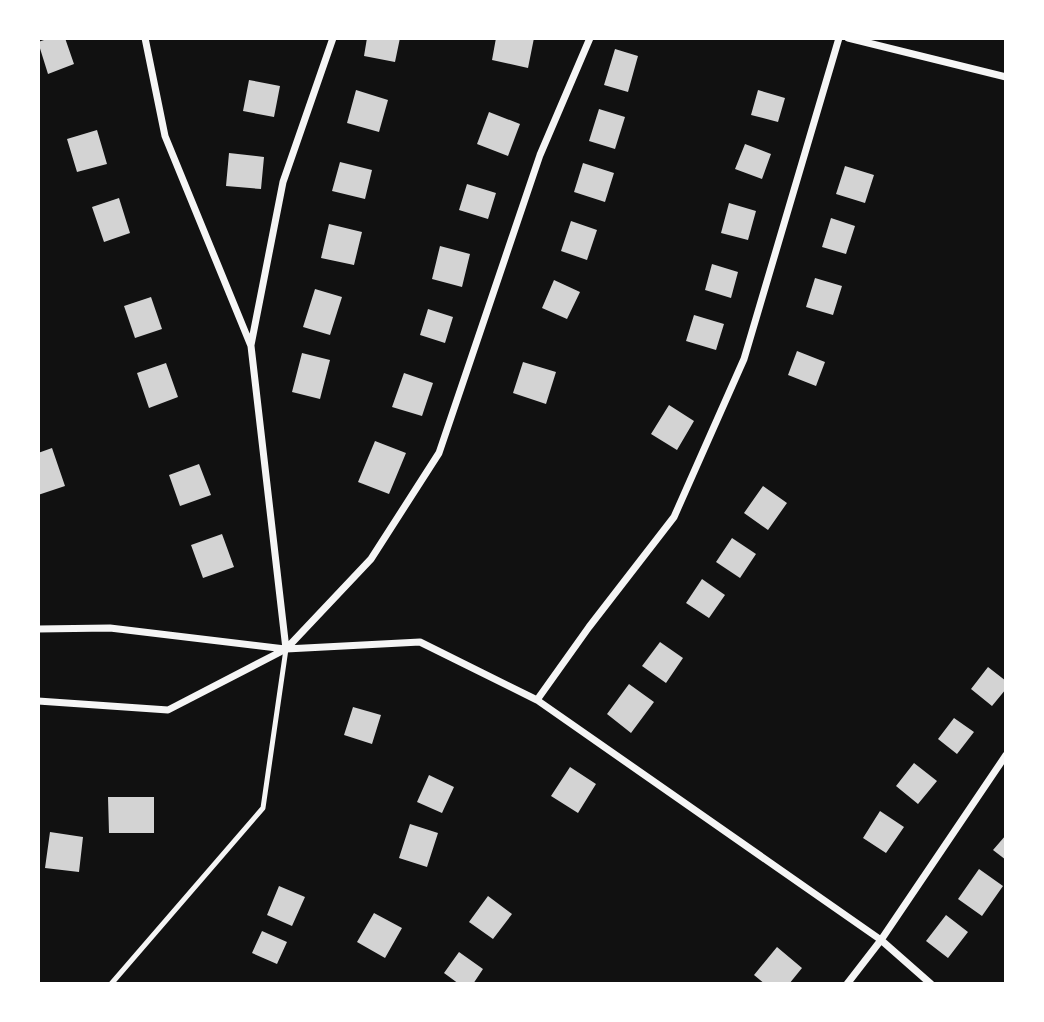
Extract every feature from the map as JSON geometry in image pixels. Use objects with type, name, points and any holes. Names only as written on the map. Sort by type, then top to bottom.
[{"type":"street","points":[[145,38],[165,136],[251,346],[286,649]]},
{"type":"street","points":[[251,346],[283,182],[333,38]]},
{"type":"street","points":[[38,701],[168,710],[286,649],[371,559],[439,453],[540,155],[590,38]]},
{"type":"street","points":[[537,700],[589,627],[674,517],[744,359],[839,38]]},
{"type":"street","points":[[848,38],[1006,77]]},
{"type":"street","points":[[38,629],[110,628],[286,649],[420,642],[537,700],[881,940],[931,984]]},
{"type":"street","points":[[847,984],[881,940],[1006,755]]},
{"type":"lane","points":[[111,984],[263,808],[286,649]]},
{"type":"building","points":[[50,38],[65,38],[74,64],[48,74],[38,42]]},
{"type":"building","points":[[367,38],[400,38],[395,62],[364,56]]},
{"type":"building","points":[[496,38],[534,38],[528,68],[492,60]]},
{"type":"building","points":[[615,49],[638,56],[628,92],[604,85]]},
{"type":"building","points":[[249,80],[280,86],[274,117],[243,111]]},
{"type":"building","points":[[356,90],[388,100],[379,132],[347,123]]},
{"type":"building","points":[[758,90],[785,98],[778,122],[751,115]]},
{"type":"building","points":[[599,109],[625,117],[615,149],[589,141]]},
{"type":"building","points":[[489,112],[520,124],[508,156],[477,144]]},
{"type":"building","points":[[97,130],[107,164],[77,172],[67,139]]},
{"type":"building","points":[[745,144],[771,154],[762,179],[735,169]]},
{"type":"building","points":[[229,153],[264,157],[261,189],[226,186]]},
{"type":"building","points":[[340,162],[372,170],[365,199],[332,191]]},
{"type":"building","points":[[583,163],[614,173],[605,202],[574,192]]},
{"type":"building","points":[[845,166],[874,175],[865,203],[836,194]]},
{"type":"building","points":[[467,184],[496,193],[488,219],[459,210]]},
{"type":"building","points":[[119,198],[130,233],[104,242],[92,207]]},
{"type":"building","points":[[729,203],[756,211],[748,240],[721,233]]},
{"type":"building","points":[[831,218],[855,226],[846,254],[822,247]]},
{"type":"building","points":[[571,221],[597,230],[587,260],[561,251]]},
{"type":"building","points":[[329,224],[362,232],[354,265],[321,258]]},
{"type":"building","points":[[440,246],[470,254],[462,287],[432,279]]},
{"type":"building","points":[[712,264],[738,272],[731,298],[705,290]]},
{"type":"building","points":[[815,278],[842,286],[833,315],[806,307]]},
{"type":"building","points":[[554,280],[580,292],[567,319],[542,308]]},
{"type":"building","points":[[315,289],[342,297],[330,335],[303,327]]},
{"type":"building","points":[[151,297],[162,329],[135,338],[124,306]]},
{"type":"building","points":[[428,309],[453,317],[445,343],[420,335]]},
{"type":"building","points":[[694,315],[724,324],[716,350],[686,341]]},
{"type":"building","points":[[797,351],[825,362],[816,386],[788,375]]},
{"type":"building","points":[[302,353],[330,360],[320,399],[292,392]]},
{"type":"building","points":[[523,362],[556,372],[546,404],[513,393]]},
{"type":"building","points":[[166,363],[178,397],[149,408],[137,373]]},
{"type":"building","points":[[404,373],[433,383],[422,416],[392,407]]},
{"type":"building","points":[[669,405],[694,421],[677,450],[651,434]]},
{"type":"building","points":[[375,441],[406,453],[389,494],[358,482]]},
{"type":"building","points":[[52,448],[65,486],[38,495],[38,453]]},
{"type":"building","points":[[199,464],[211,495],[180,506],[169,475]]},
{"type":"building","points":[[763,486],[787,503],[768,530],[744,513]]},
{"type":"building","points":[[222,534],[234,567],[203,578],[191,545]]},
{"type":"building","points":[[732,538],[756,554],[740,578],[716,562]]},
{"type":"building","points":[[702,579],[725,595],[709,618],[686,603]]},
{"type":"building","points":[[660,642],[683,658],[666,683],[642,666]]},
{"type":"building","points":[[988,667],[1006,681],[1006,689],[992,706],[971,689]]},
{"type":"building","points":[[629,684],[654,702],[631,733],[607,714]]},
{"type":"building","points":[[353,707],[381,715],[372,744],[344,735]]},
{"type":"building","points":[[954,718],[974,732],[957,754],[938,739]]},
{"type":"building","points":[[914,763],[937,781],[918,804],[896,786]]},
{"type":"building","points":[[570,767],[596,784],[578,813],[551,796]]},
{"type":"building","points":[[429,775],[454,787],[442,813],[417,802]]},
{"type":"building","points":[[108,797],[154,797],[154,833],[109,833]]},
{"type":"building","points":[[880,811],[904,827],[886,853],[863,838]]},
{"type":"building","points":[[410,824],[438,833],[427,867],[399,858]]},
{"type":"building","points":[[50,832],[83,837],[79,872],[45,868]]},
{"type":"building","points":[[1006,835],[1006,860],[993,850]]},
{"type":"building","points":[[979,869],[1003,886],[982,916],[958,899]]},
{"type":"building","points":[[279,886],[305,897],[292,926],[267,915]]},
{"type":"building","points":[[488,896],[512,914],[493,939],[469,922]]},
{"type":"building","points":[[374,913],[402,928],[385,958],[357,942]]},
{"type":"building","points":[[946,915],[968,932],[948,958],[926,941]]},
{"type":"building","points":[[262,931],[287,942],[277,964],[252,953]]},
{"type":"building","points":[[777,947],[802,968],[789,984],[765,984],[754,975]]},
{"type":"building","points":[[459,952],[483,969],[473,984],[459,984],[444,973]]}]
